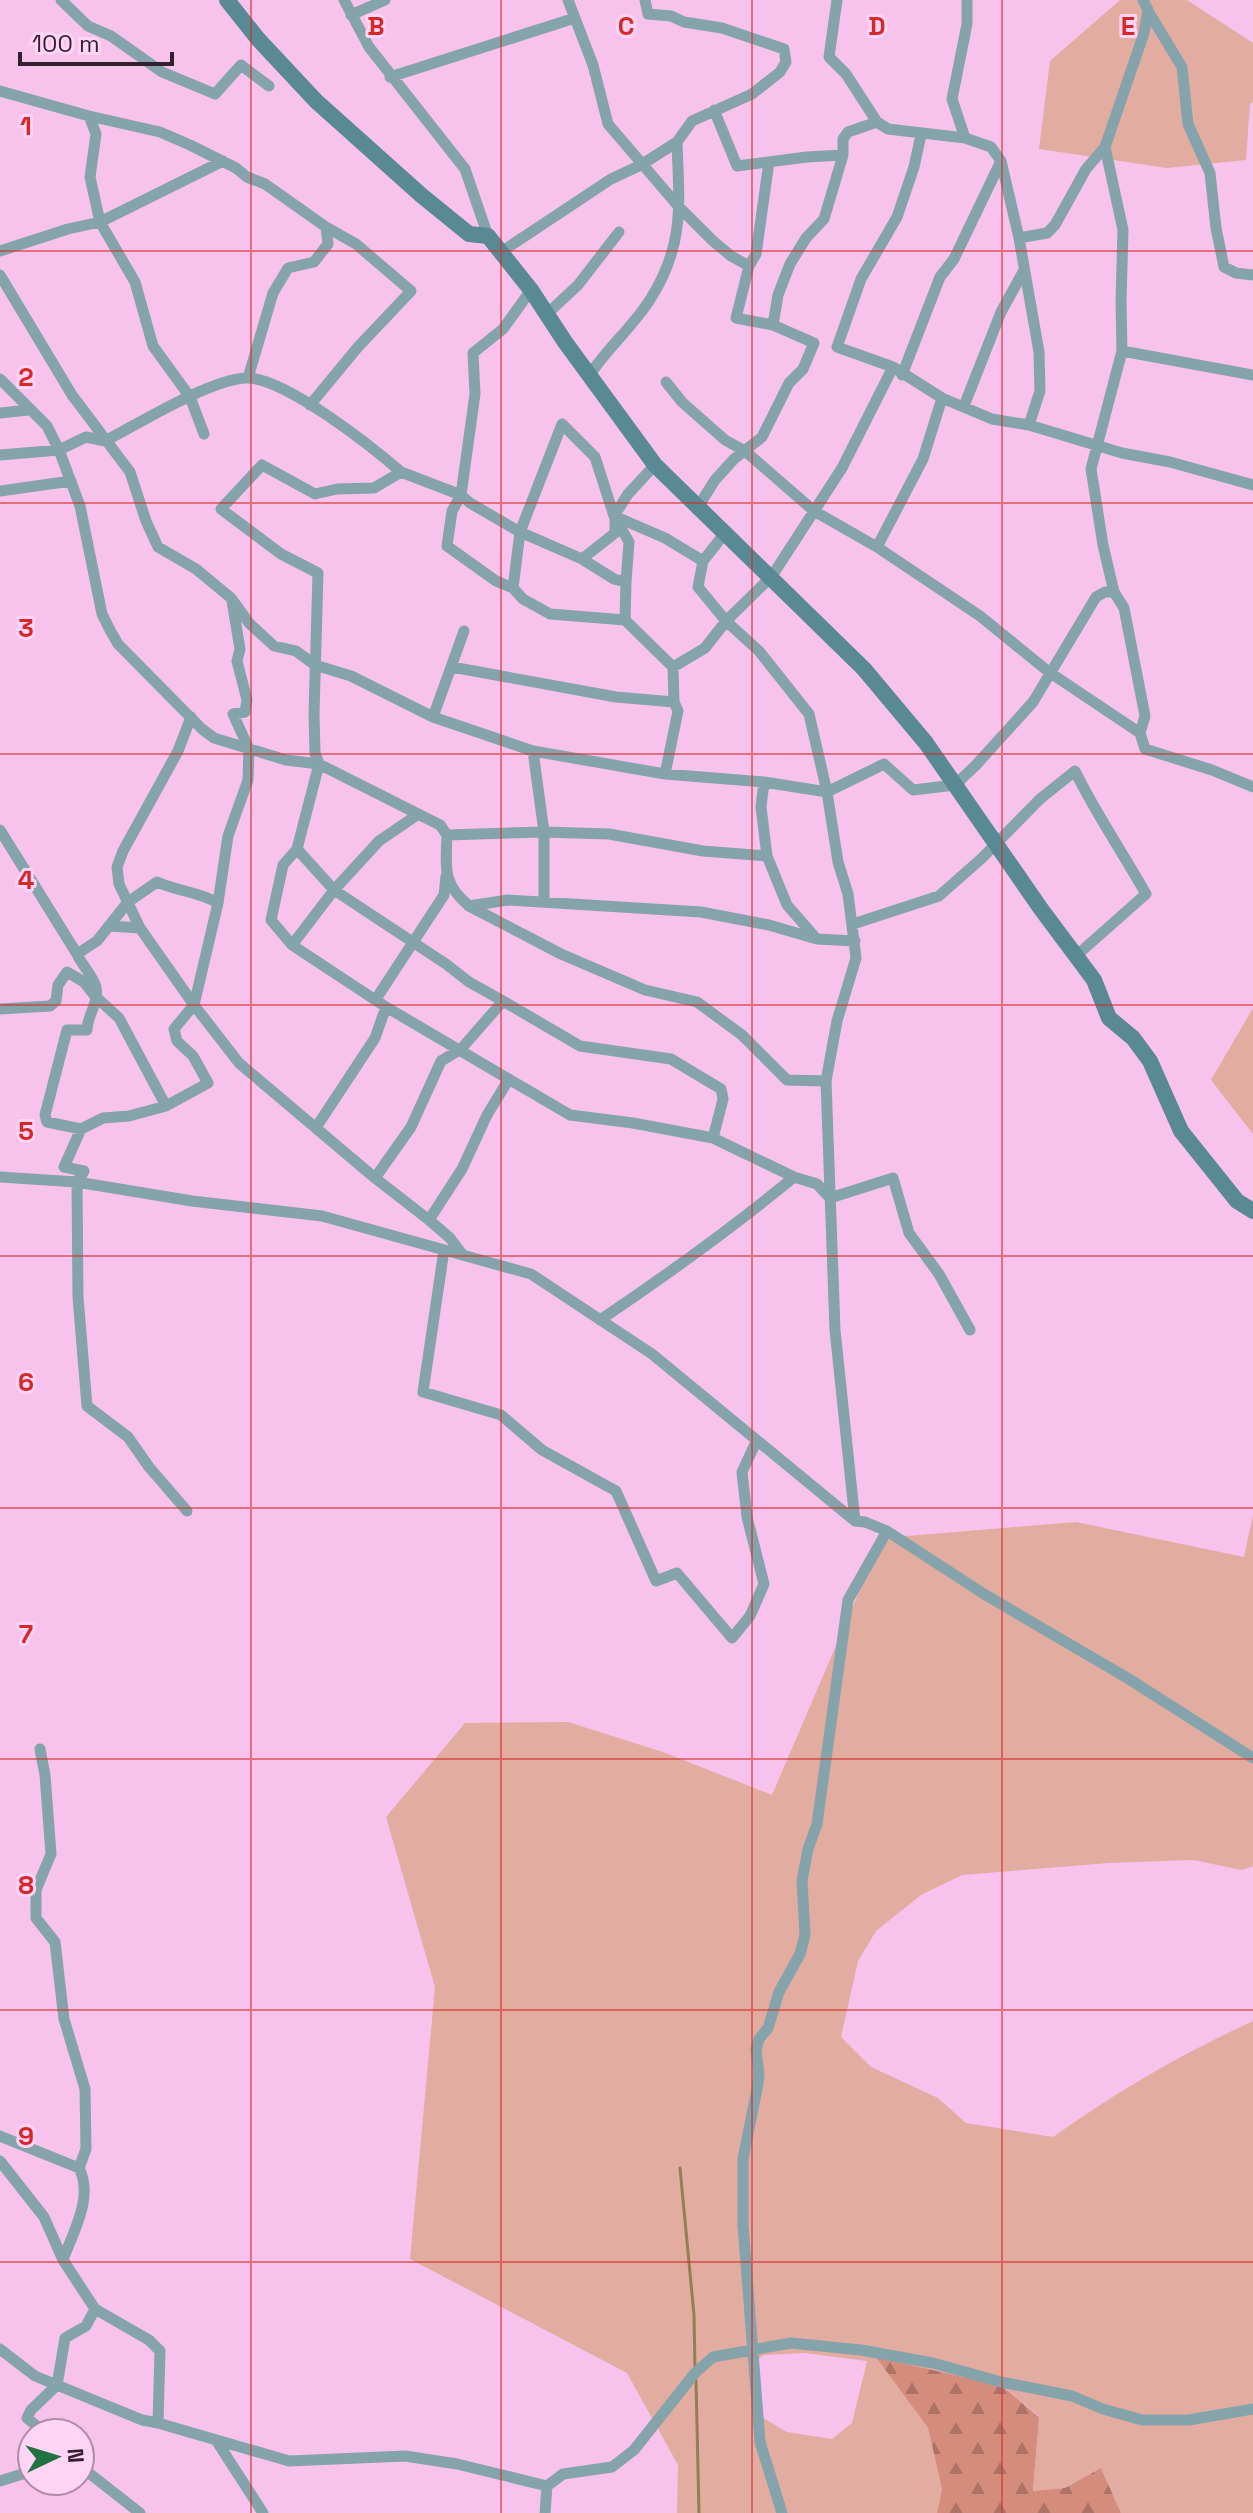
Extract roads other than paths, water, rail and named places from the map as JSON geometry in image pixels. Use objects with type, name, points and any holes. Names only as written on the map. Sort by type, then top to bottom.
[{"type":"street","points":[[61,0],[88,26],[111,36],[162,72],[215,94],[241,65],[269,86]]},
{"type":"street","points":[[227,0],[258,39],[316,101],[469,234],[488,236]]},
{"type":"street","points":[[344,0],[369,47],[390,77],[465,169],[488,236],[548,313],[589,376],[655,465],[864,669],[926,743],[1094,980],[1109,1018],[1133,1038],[1150,1061],[1181,1131],[1237,1201],[1253,1211]]},
{"type":"street","points":[[351,15],[385,0]]},
{"type":"street","points":[[568,0],[593,65],[608,124],[679,207],[713,241],[749,266]]},
{"type":"street","points":[[501,252],[611,179],[641,165],[677,142],[692,121],[752,94],[780,72],[786,62],[784,49],[735,32],[684,22],[671,16],[648,14],[645,0]]},
{"type":"street","points":[[837,0],[829,57],[846,74],[877,122],[888,129],[965,138],[991,147],[1001,161],[1019,238],[1039,352],[1040,391],[1029,425]]},
{"type":"street","points":[[965,138],[952,99],[967,24],[967,0]]},
{"type":"street","points":[[1019,238],[1047,233],[1055,225],[1086,169],[1105,147],[1144,33],[1146,5]]},
{"type":"street","points":[[1146,5],[1182,67],[1188,124],[1210,173],[1224,267],[1236,273],[1253,275]]},
{"type":"street","points":[[390,77],[575,18]]},
{"type":"street","points":[[0,91],[160,132],[223,161],[247,177],[265,184],[373,256],[411,291],[358,347],[310,405]]},
{"type":"street","points":[[714,110],[737,166],[843,155]]},
{"type":"street","points":[[89,116],[96,134],[90,177],[100,222],[135,282],[153,346],[190,397],[204,434]]},
{"type":"street","points":[[773,325],[778,295],[790,264],[806,238],[824,219],[843,155],[843,139],[848,132],[877,122]]},
{"type":"street","points":[[921,135],[897,217],[861,279],[837,347],[897,371],[942,398],[992,419],[1029,425],[1253,485]]},
{"type":"street","points":[[589,376],[651,299],[674,253],[679,207],[677,142]]},
{"type":"street","points":[[1105,147],[1123,230],[1122,351],[1091,469],[1103,545],[1114,592],[1124,608],[1145,716],[1140,733],[1145,749],[1212,770],[1253,787]]},
{"type":"street","points":[[0,251],[100,222],[223,161]]},
{"type":"street","points":[[673,667],[705,648],[726,621],[772,576],[842,468],[897,371],[940,277],[954,259],[1001,161]]},
{"type":"street","points":[[698,507],[715,480],[762,437],[789,383],[803,369],[814,343],[773,325],[736,318],[749,266],[756,254],[769,162]]},
{"type":"street","points":[[248,378],[273,293],[288,268],[314,262],[328,244],[326,227]]},
{"type":"street","points":[[548,313],[578,285],[619,232]]},
{"type":"street","points":[[964,406],[1001,312],[1023,272]]},
{"type":"street","points":[[0,275],[72,395],[130,472],[158,547],[196,569],[231,598],[249,623],[274,646],[296,651],[315,665],[351,676],[433,717],[533,751],[665,774],[764,782],[827,792],[884,764],[913,790],[955,785],[1033,702],[1096,597],[1105,592],[1114,592]]},
{"type":"street","points":[[531,290],[503,329],[473,353],[475,394],[461,495],[452,511],[447,546],[550,614],[625,620],[673,667],[674,702],[678,711],[665,774]]},
{"type":"street","points":[[1122,351],[1253,375]]},
{"type":"street","points":[[0,455],[59,450],[86,437],[105,441],[190,397],[248,378],[270,384],[310,405],[361,438],[401,472],[461,495],[520,532],[582,559],[614,579],[626,582]]},
{"type":"street","points":[[0,379],[47,426],[59,450],[80,506],[102,614],[118,644],[214,738],[286,760],[319,764],[440,825],[447,835],[444,895],[381,1003],[369,1048],[317,1126]]},
{"type":"street","points":[[666,382],[682,402],[725,440],[745,451],[814,511],[877,547],[980,616],[1049,672],[1140,733]]},
{"type":"street","points":[[877,547],[923,459],[942,398]]},
{"type":"street","points":[[0,413],[28,410]]},
{"type":"street","points":[[513,588],[520,532],[562,424],[595,457],[614,516],[629,542],[625,620]]},
{"type":"street","points":[[401,472],[374,488],[337,489],[315,494],[262,465],[221,509],[281,554],[318,573],[314,727],[315,753],[319,764],[297,849],[283,865],[271,920],[292,945],[381,1003],[570,1115],[713,1138],[794,1177],[817,1184],[830,1198]]},
{"type":"street","points":[[582,559],[615,533],[614,516],[628,494],[655,465]]},
{"type":"street","points":[[0,491],[71,481]]},
{"type":"street","points":[[614,516],[665,538],[703,561]]},
{"type":"street","points":[[725,533],[703,561],[698,587],[726,621],[759,651],[809,714],[853,924],[856,958],[837,1021],[826,1081],[835,1330],[855,1521]]},
{"type":"street","points":[[0,830],[96,987],[87,1030],[67,1030],[45,1115],[47,1122],[81,1129],[103,1118],[129,1116],[166,1106],[208,1083],[193,1056],[184,1050],[174,1029],[194,1005],[218,903],[228,836],[248,780],[249,749],[233,714],[245,712],[247,700],[237,661],[240,649],[231,598]]},
{"type":"street","points":[[433,717],[464,631]]},
{"type":"street","points":[[452,667],[616,697],[674,702]]},
{"type":"street","points":[[191,717],[178,751],[117,867],[119,884],[140,928],[239,1063],[429,1220],[450,1238],[462,1254]]},
{"type":"street","points":[[533,751],[544,832],[544,902]]},
{"type":"street","points":[[853,924],[939,896],[1040,799],[1075,771],[1094,811],[1146,894],[1076,956]]},
{"type":"street","points":[[764,782],[761,807],[767,856],[787,905],[817,939]]},
{"type":"street","points":[[292,945],[334,890],[379,841],[417,815]]},
{"type":"street","points":[[447,835],[544,832],[609,834],[703,851],[767,856]]},
{"type":"street","points":[[297,849],[334,890],[469,982],[580,1046],[671,1059],[721,1089],[723,1099],[713,1138]]},
{"type":"street","points":[[446,871],[454,893],[469,906],[561,954],[645,990],[697,1002],[742,1035],[787,1080],[826,1081]]},
{"type":"street","points":[[77,954],[97,941],[128,902],[157,882],[178,891],[202,894],[218,903]]},
{"type":"street","points":[[469,906],[508,900],[701,912],[769,925],[817,939],[855,941]]},
{"type":"street","points":[[109,926],[140,928]]},
{"type":"street","points":[[0,1009],[50,1006],[56,1001],[58,985],[67,972],[84,982],[119,1018],[166,1106]]},
{"type":"street","points":[[375,1178],[411,1127],[441,1061],[461,1049],[503,1001]]},
{"type":"street","points":[[429,1220],[462,1169],[487,1115],[509,1079]]},
{"type":"street","points":[[81,1129],[64,1167],[84,1171],[77,1182],[78,1297],[87,1406],[128,1437],[187,1511]]},
{"type":"street","points":[[0,1177],[77,1182],[192,1201],[322,1216],[531,1274],[652,1354],[855,1521],[887,1531],[984,1594],[1129,1679],[1253,1758]]},
{"type":"street","points":[[600,1320],[666,1275],[794,1177]]},
{"type":"street","points":[[830,1198],[893,1178],[909,1233],[939,1274],[970,1330]]},
{"type":"street","points":[[444,1250],[423,1392],[501,1415],[542,1450],[616,1491],[656,1581],[677,1573],[732,1638],[750,1616],[764,1584],[747,1517],[742,1472],[756,1442]]},
{"type":"street","points":[[782,2513],[760,2442],[743,2225],[743,2159],[759,2075],[756,2050],[759,2039],[768,2028],[779,1992],[800,1954],[805,1935],[802,1881],[817,1824],[848,1600],[887,1531]]},
{"type":"street","points":[[40,1749],[51,1854],[36,1890],[36,1918],[55,1942],[64,2019],[85,2089],[86,2149],[79,2168]]},
{"type":"street","points":[[0,2136],[79,2168],[85,2179],[85,2198],[63,2260]]},
{"type":"street","points":[[0,2161],[44,2217],[63,2260],[95,2309],[149,2340],[160,2351],[158,2423]]},
{"type":"street","points":[[28,2417],[57,2385],[65,2338],[86,2326],[95,2309]]},
{"type":"street","points":[[545,2513],[547,2486],[563,2474],[612,2467],[634,2450],[695,2373],[713,2357],[753,2348],[791,2343],[861,2350],[933,2363],[1001,2382],[1072,2396],[1142,2420],[1189,2420],[1253,2409]]},
{"type":"street","points":[[0,2349],[35,2376],[142,2420],[289,2461],[405,2456],[457,2464],[547,2486]]},
{"type":"street","points":[[216,2440],[263,2513]]},
{"type":"street","points":[[96,2479],[140,2513]]},
{"type":"waterway","points":[[680,2168],[694,2315],[695,2369]]},
{"type":"waterway","points":[[696,2381],[699,2513]]}]
